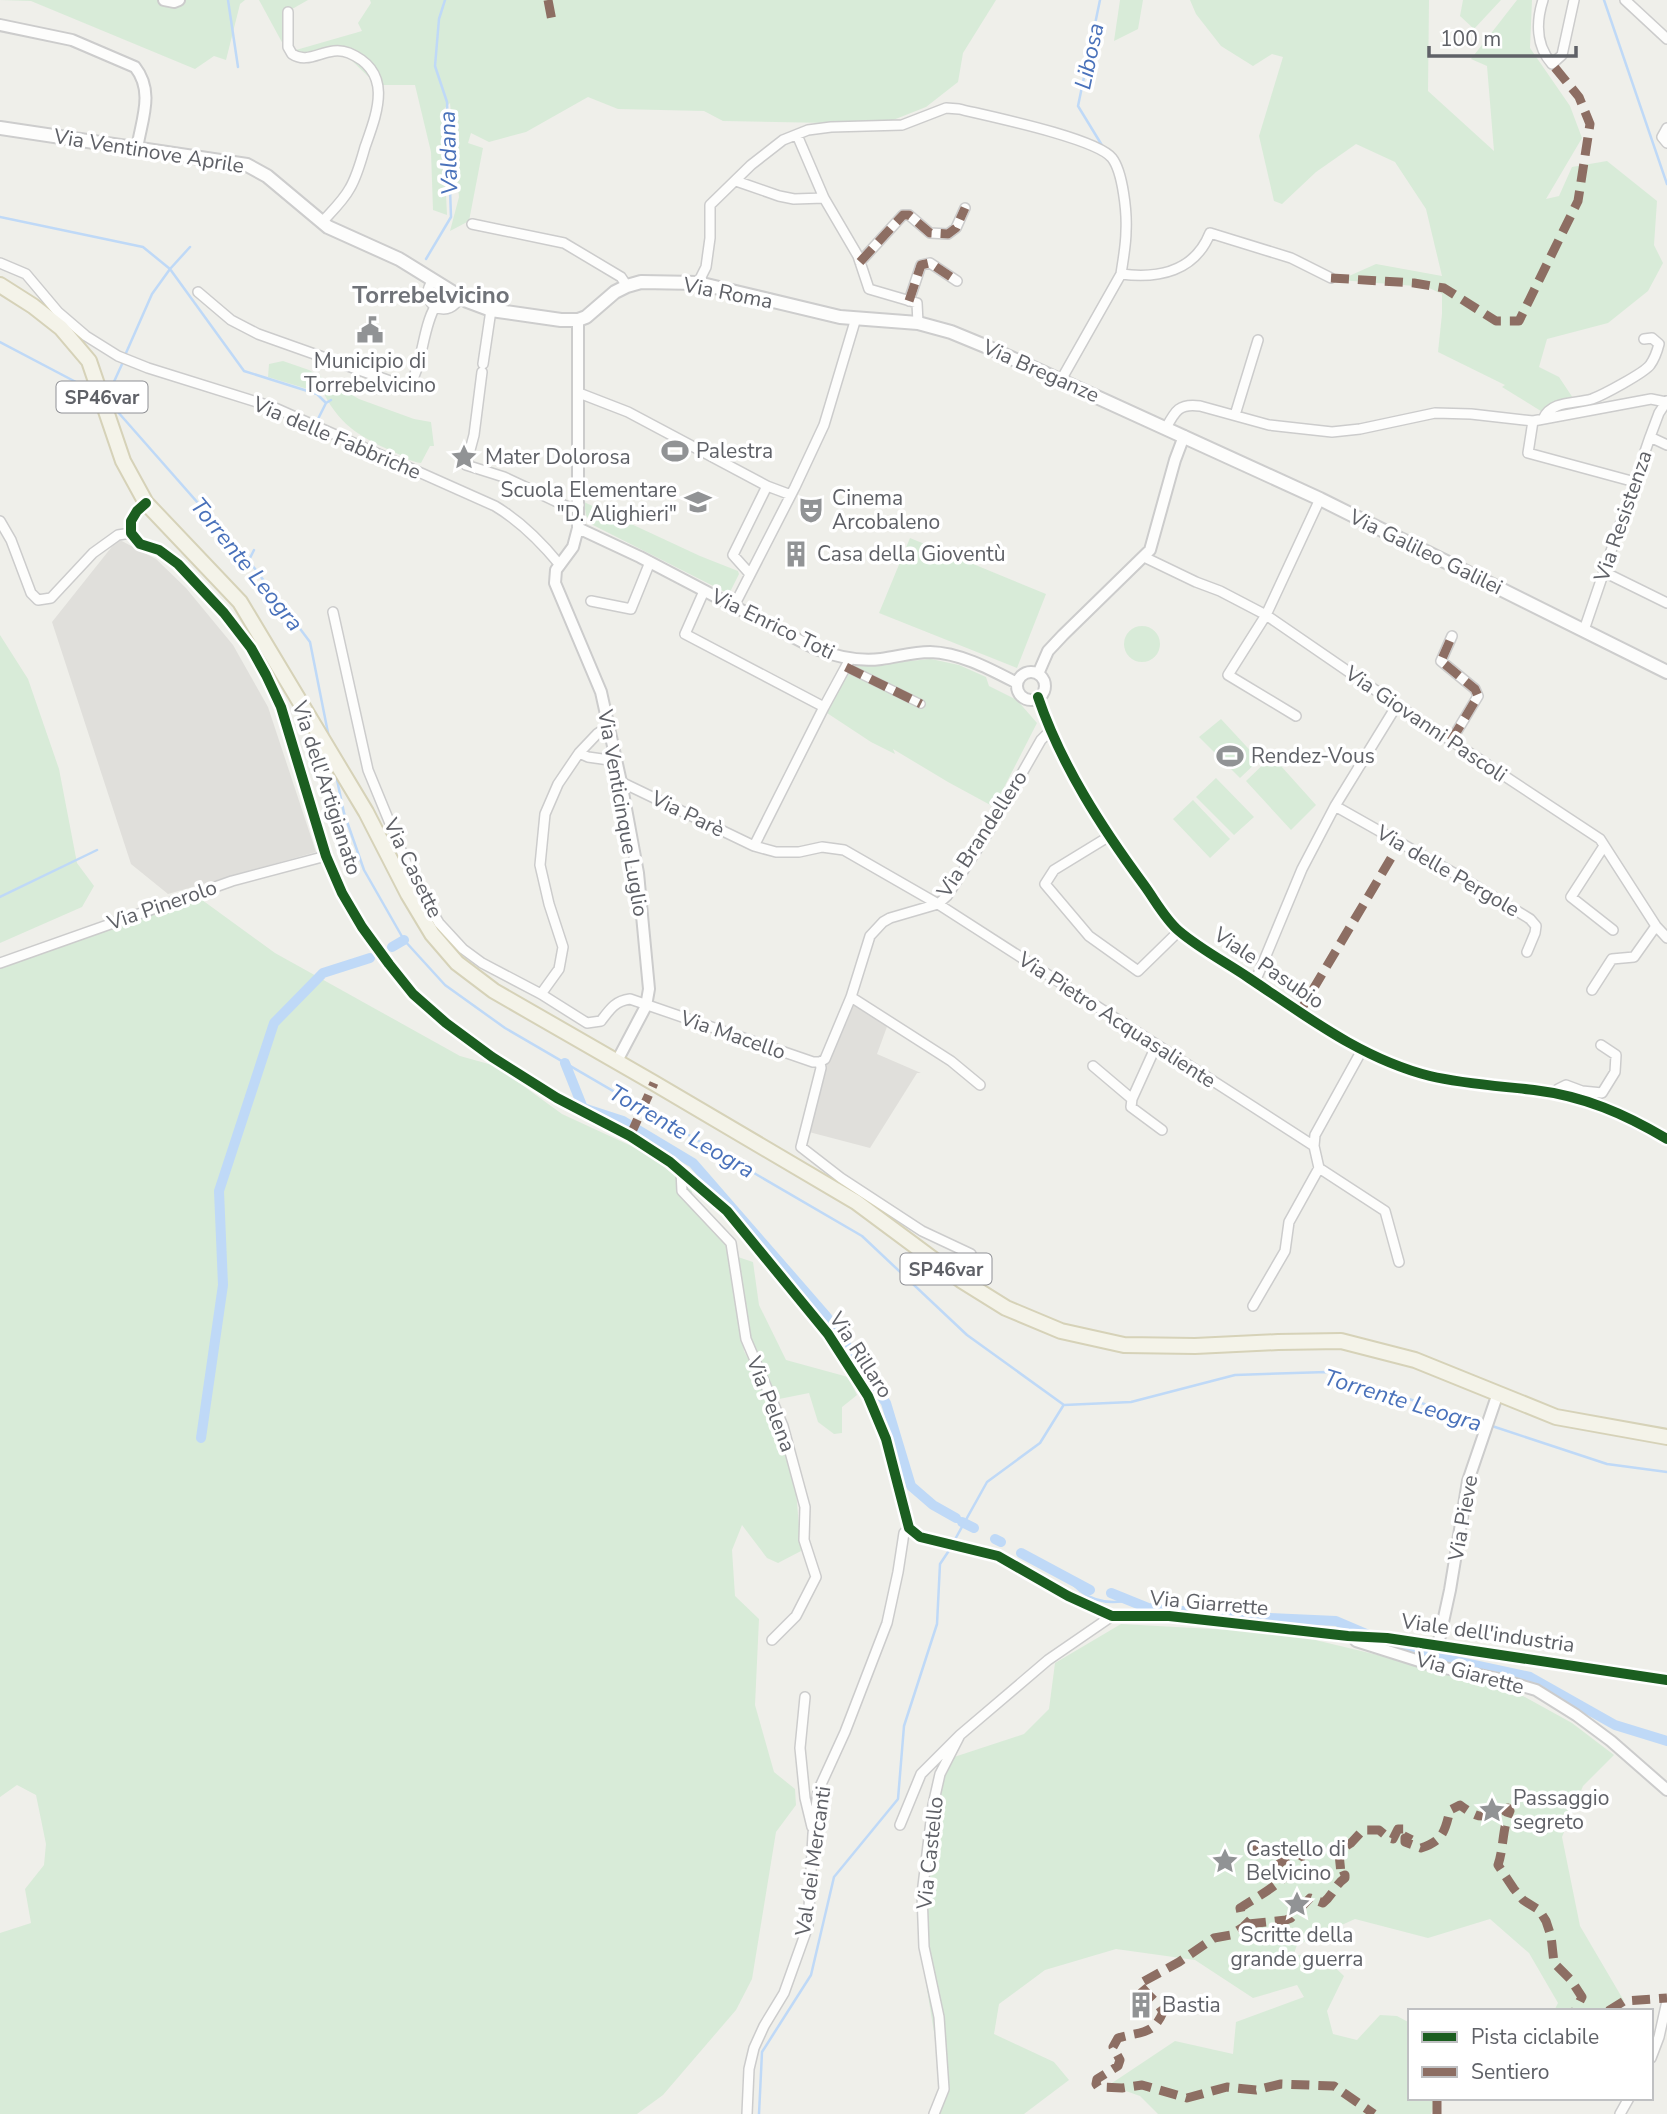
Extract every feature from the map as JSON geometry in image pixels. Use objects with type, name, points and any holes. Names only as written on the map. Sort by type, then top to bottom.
[{"type":"main road","name":"Via Ventinove Aprile","points":[[0,128],[257,169],[340,234],[399,259],[474,305],[491,310]]},
{"type":"main road","name":"Via Roma","points":[[578,320],[586,317],[615,292],[641,282],[698,283],[830,315],[893,320]]},
{"type":"main road","name":"SP46var","points":[[0,285],[61,328],[89,361],[123,461],[146,503],[240,602],[366,812],[432,934],[457,963],[494,991],[856,1202],[961,1280],[1006,1308],[1061,1331],[1125,1345],[1195,1346],[1341,1341],[1415,1360],[1556,1417],[1667,1437]]},
{"type":"main road","points":[[491,310],[578,320]]},
{"type":"main road","name":"Via Breganze","points":[[893,320],[918,323],[951,332],[1184,436]]},
{"type":"main road","name":"Via Galileo Galilei","points":[[1184,436],[1320,499],[1667,672]]},
{"type":"street","points":[[164,0],[179,0]]},
{"type":"street","points":[[1543,0],[1538,15],[1540,46],[1552,64],[1562,55],[1574,0]]},
{"type":"street","points":[[1625,0],[1667,39]]},
{"type":"street","points":[[288,12],[288,47],[292,54],[305,58],[327,51],[345,52],[368,67],[377,83],[378,108],[355,179],[322,222]]},
{"type":"street","points":[[0,25],[72,40],[135,67],[146,88],[146,101],[136,149]]},
{"type":"street","points":[[698,283],[706,267],[710,238],[710,205],[751,165],[783,140],[808,130],[831,127],[902,125],[946,108],[1065,136],[1102,149],[1112,158],[1118,168],[1126,231],[1121,274],[1061,380]]},
{"type":"street","points":[[1667,128],[1662,137],[1667,143]]},
{"type":"street","points":[[797,135],[824,198],[859,259],[869,289],[917,303],[918,323]]},
{"type":"street","points":[[736,181],[794,199],[824,198]]},
{"type":"street","points":[[859,259],[903,215],[909,215],[930,233],[948,234],[956,228],[965,208]]},
{"type":"street","points":[[472,223],[564,243],[621,277],[627,286]]},
{"type":"street","points":[[1121,274],[1140,276],[1181,267],[1196,258],[1210,233],[1291,258],[1331,278]]},
{"type":"street","name":"Via delle Fabbriche","points":[[0,263],[26,274],[58,312],[86,337],[118,356],[273,407],[495,506],[511,516],[560,565]]},
{"type":"street","points":[[909,301],[921,265],[930,263],[957,281]]},
{"type":"street","points":[[433,280],[427,296],[435,307],[452,307],[461,297]]},
{"type":"street","points":[[198,292],[230,320],[258,334],[407,387],[414,379],[428,320],[435,307]]},
{"type":"street","points":[[491,310],[474,435],[466,465],[504,477],[570,508],[579,505]]},
{"type":"street","points":[[734,606],[824,425],[856,318]]},
{"type":"street","points":[[560,565],[573,547],[578,528],[578,320]]},
{"type":"street","points":[[1635,482],[1528,453],[1538,420],[1555,406],[1592,399],[1648,368],[1656,356],[1659,344],[1652,338],[1644,339]]},
{"type":"street","points":[[1235,415],[1258,340]]},
{"type":"street","points":[[579,393],[628,412],[767,486],[793,491]]},
{"type":"street","points":[[1167,428],[1176,412],[1185,405],[1200,406],[1282,427],[1332,432],[1360,429],[1434,413],[1538,420],[1651,399],[1666,401]]},
{"type":"street","name":"Via Resistenza","points":[[1584,631],[1650,437],[1666,401]]},
{"type":"street","points":[[1038,697],[1025,699],[1018,692],[1017,683],[1025,673],[1038,674],[1048,651],[1144,557],[1154,540],[1184,436]]},
{"type":"street","points":[[1650,437],[1667,445]]},
{"type":"street","points":[[750,574],[733,555],[767,486]]},
{"type":"street","points":[[1296,716],[1228,675],[1266,615],[1320,499]]},
{"type":"street","points":[[0,521],[12,540],[31,593],[38,600],[51,598],[93,553],[118,535],[131,533],[131,522],[137,511],[146,503]]},
{"type":"street","name":"Via Enrico Toti","points":[[578,528],[848,663],[929,652],[947,654],[975,663],[1017,683]]},
{"type":"street","name":"Via dell'Artigianato","points":[[131,533],[140,544],[159,550],[178,564],[224,613],[251,648],[281,707],[326,856],[342,893],[362,927],[413,994],[492,1057],[558,1098],[630,1136]]},
{"type":"street","name":"Via Giovanni Pascoli","points":[[1144,557],[1266,615],[1396,705],[1600,839],[1667,938]]},
{"type":"street","points":[[591,601],[631,608],[650,562]]},
{"type":"street","name":"Via Venticinque Luglio","points":[[560,565],[555,583],[601,692],[638,873],[649,989],[646,1006],[617,1061]]},
{"type":"street","points":[[1604,572],[1667,602]]},
{"type":"street","points":[[704,591],[685,634],[793,695],[824,707]]},
{"type":"street","name":"Via Casette","points":[[333,612],[368,770],[412,877],[439,923],[463,949],[482,964],[541,994],[587,1023],[601,1021],[611,1007],[620,1001],[630,999],[646,1006]]},
{"type":"street","points":[[1451,741],[1478,696],[1475,689],[1441,661],[1452,636]]},
{"type":"street","points":[[754,846],[848,663],[921,704]]},
{"type":"street","name":"Viale Pasubio","points":[[1038,674],[1044,685],[1038,697],[1050,732],[1108,837],[1179,931],[1299,1013],[1390,1063],[1430,1076],[1556,1094],[1601,1105],[1625,1115],[1667,1139]]},
{"type":"street","points":[[1255,982],[1302,869],[1335,806],[1396,705]]},
{"type":"street","points":[[541,994],[559,968],[563,947],[540,865],[545,814],[558,784],[579,753],[607,727]]},
{"type":"street","name":"Via Brandellero","points":[[971,1254],[922,1231],[841,1178],[801,1147],[821,1068],[820,1062],[825,1059],[851,997],[865,947],[876,929],[890,918],[938,904],[947,896],[989,831],[1041,740],[1050,732]]},
{"type":"street","points":[[579,753],[600,760],[615,761]]},
{"type":"street","name":"Via Parè","points":[[621,782],[754,846],[776,852],[799,852],[822,847],[844,850],[920,895]]},
{"type":"street","name":"Via delle Pergole","points":[[1335,806],[1530,919],[1536,926],[1527,952]]},
{"type":"street","points":[[1108,837],[1055,870],[1045,884],[1089,936],[1138,971],[1179,931]]},
{"type":"street","points":[[1605,846],[1571,897],[1613,930]]},
{"type":"street","name":"Via Pinerolo","points":[[0,962],[232,881],[326,856]]},
{"type":"street","name":"Via Pietro Acquasaliente","points":[[920,895],[1314,1146]]},
{"type":"street","points":[[1592,990],[1612,959],[1634,957],[1657,926]]},
{"type":"street","points":[[851,997],[951,1061],[980,1085]]},
{"type":"street","name":"Via Macello","points":[[646,1006],[813,1062],[820,1062]]},
{"type":"street","points":[[1556,1094],[1558,1089],[1566,1084],[1582,1091],[1602,1094],[1615,1072],[1616,1055],[1601,1045]]},
{"type":"street","points":[[1156,1046],[1132,1099],[1131,1107],[1162,1130]]},
{"type":"street","points":[[1253,1306],[1285,1251],[1289,1222],[1319,1168],[1314,1146],[1315,1135],[1362,1050]]},
{"type":"street","points":[[1093,1066],[1132,1099]]},
{"type":"street","name":"Via Rillaro","points":[[630,1136],[670,1162],[727,1211],[828,1334],[868,1395],[886,1440],[908,1528]]},
{"type":"street","points":[[1319,1168],[1385,1211],[1399,1262]]},
{"type":"street","name":"Via Pelena","points":[[681,1171],[682,1191],[731,1242],[746,1339],[783,1426],[805,1507],[804,1541],[816,1577],[796,1616],[772,1640]]},
{"type":"street","name":"Via Pieve","points":[[1438,1644],[1468,1481],[1498,1393]]},
{"type":"street","points":[[908,1528],[920,1537],[998,1556],[1068,1596],[1112,1616]]},
{"type":"street","name":"Val dei Mercanti","points":[[747,2114],[749,2070],[754,2048],[784,1993],[808,1926],[818,1791],[845,1732],[887,1623],[904,1533],[908,1528]]},
{"type":"street","name":"Via Giarrette","points":[[1112,1616],[1169,1616],[1303,1630]]},
{"type":"street","name":"Via Castello","points":[[900,1825],[921,1774],[960,1735],[1048,1660],[1112,1616]]},
{"type":"street","name":"Viale dell'industria","points":[[1303,1630],[1438,1644],[1667,1680]]},
{"type":"street","name":"Via Giarette","points":[[1326,1633],[1435,1666],[1499,1679],[1536,1690],[1611,1741],[1667,1790]]},
{"type":"street","points":[[805,1697],[800,1748],[805,1798],[813,1834]]},
{"type":"street","name":"Via Castello","points":[[934,2114],[944,2089],[939,2017],[924,1947],[922,1894],[933,1804],[940,1774],[960,1735]]},
{"type":"street","points":[[1653,2055],[1663,2040],[1667,2001]]},
{"type":"shaded area","points":[[118,539],[156,559],[186,588],[233,645],[268,707],[316,852],[168,894],[131,864],[52,622]]},
{"type":"shaded area","points":[[854,1004],[888,1024],[877,1054],[921,1073],[917,1073],[870,1148],[809,1132],[805,1112],[839,1028],[846,1024]]},
{"type":"green space","points":[[0,0],[245,0],[240,4],[226,60],[214,56],[195,69],[31,1]]},
{"type":"green space","points":[[259,0],[308,0],[285,13],[284,46]]},
{"type":"green space","points":[[370,0],[996,0],[963,53],[958,82],[926,107],[883,124],[723,121],[704,111],[618,109],[588,97],[526,132],[489,142],[471,133],[468,143],[483,148],[469,221],[450,231],[459,197],[450,103],[442,111],[447,215],[433,210],[431,152],[415,85],[377,85],[344,53],[289,52],[362,31],[358,23],[371,3]]},
{"type":"green space","points":[[1120,0],[1143,0],[1138,29],[1114,41]]},
{"type":"green space","points":[[1190,0],[1429,0],[1428,91],[1494,151],[1487,66],[1471,59],[1517,0],[1532,0],[1530,48],[1570,106],[1582,138],[1546,199],[1559,196],[1572,167],[1607,161],[1657,201],[1654,245],[1663,263],[1648,291],[1608,323],[1547,339],[1539,367],[1559,377],[1573,398],[1553,403],[1544,413],[1502,387],[1505,385],[1438,352],[1442,294],[1427,287],[1340,280],[1376,264],[1442,276],[1426,209],[1395,162],[1356,144],[1316,172],[1282,204],[1274,201],[1259,136],[1283,57],[1272,54],[1253,66],[1221,46],[1196,14]]},
{"type":"green space","points":[[1463,0],[1501,0],[1474,29],[1460,16]]},
{"type":"green space","points":[[283,361],[309,370],[359,399],[414,419],[431,422],[434,446],[430,446],[421,463],[363,437],[346,424],[324,394],[268,377],[269,364]]},
{"type":"green space","points":[[584,502],[738,571],[731,590],[727,593],[591,524]]},
{"type":"green space","points":[[910,538],[1046,594],[1017,668],[879,613]]},
{"type":"green space","points":[[1142,626],[1155,631],[1160,644],[1155,657],[1142,662],[1129,657],[1124,644],[1129,631]]},
{"type":"green space","points":[[0,635],[28,679],[59,769],[77,863],[94,886],[82,907],[0,943]]},
{"type":"green space","points":[[931,659],[959,665],[986,677],[989,686],[1017,700],[1037,723],[994,807],[893,749],[895,754],[871,742],[827,713],[849,670],[856,666]]},
{"type":"green space","points":[[1221,719],[1259,760],[1240,778],[1199,737]]},
{"type":"green space","points":[[1272,756],[1316,805],[1291,830],[1246,781]]},
{"type":"green space","points":[[1216,778],[1254,817],[1234,835],[1196,797]]},
{"type":"green space","points":[[1193,800],[1230,839],[1210,858],[1173,819]]},
{"type":"green space","points":[[198,897],[275,953],[460,1056],[496,1066],[562,1114],[653,1156],[691,1184],[694,1210],[732,1249],[744,1351],[792,1442],[801,1551],[778,1563],[767,1558],[742,1525],[732,1550],[735,1596],[759,1619],[755,1705],[774,1772],[795,1789],[796,1805],[776,1832],[752,1979],[736,2010],[663,2095],[637,2114],[0,2114],[0,1933],[31,1923],[25,1889],[44,1865],[46,1844],[36,1795],[17,1785],[0,1797],[0,967]]},
{"type":"green space","points":[[738,1257],[753,1262],[759,1305],[786,1360],[848,1377],[857,1395],[842,1407],[842,1433],[834,1434],[818,1422],[809,1393],[779,1399],[751,1356]]},
{"type":"green space","points":[[1121,1624],[1286,1633],[1503,1685],[1572,1723],[1614,1755],[1583,1786],[1562,1837],[1580,1926],[1624,2001],[1607,2009],[1555,2009],[1558,2003],[1529,1953],[1490,1919],[1428,1938],[1355,1919],[1297,1945],[1293,1956],[1319,1952],[1344,1976],[1327,2011],[1333,2034],[1357,2040],[1380,2015],[1397,2016],[1408,2022],[1408,2100],[1436,2100],[1431,2114],[1158,2114],[1140,2096],[1109,2085],[1175,2041],[1233,2054],[1236,2022],[1304,1997],[1297,1985],[1253,1998],[1195,1960],[1116,1949],[1045,1970],[999,2004],[994,2034],[1054,2062],[1069,2080],[1024,2114],[933,2114],[942,2082],[923,1964],[923,1873],[938,1784],[948,1759],[1024,1734],[1049,1709],[1055,1663]]},
{"type":"waterway","points":[[228,0],[238,67]]},
{"type":"waterway","name":"Valdana","points":[[426,259],[451,217],[447,102],[435,66],[439,19],[445,0]]},
{"type":"waterway","name":"Libosa","points":[[1100,0],[1078,106],[1103,147]]},
{"type":"waterway","points":[[1604,0],[1667,184]]},
{"type":"waterway","points":[[0,217],[143,247],[170,269],[244,371],[317,394],[326,403]]},
{"type":"waterway","points":[[126,353],[152,294],[190,247]]},
{"type":"waterway","name":"Torrente Leogra","points":[[0,342],[93,391]]},
{"type":"waterway","points":[[107,397],[123,362]]},
{"type":"waterway","name":"Valdana","points":[[317,421],[326,403],[331,400]]},
{"type":"waterway","name":"Torrente Leogra","points":[[110,403],[249,561],[310,642],[329,738]]},
{"type":"waterway","name":"Valdana","points":[[249,560],[254,550]]},
{"type":"waterway","name":"Torrente Leogra","points":[[336,775],[344,813],[364,870],[404,940],[445,985],[505,1028],[862,1236],[967,1335],[1064,1405],[1131,1402],[1235,1375],[1327,1372],[1485,1424]]},
{"type":"waterway","points":[[0,897],[97,850]]},
{"type":"waterway","points":[[392,947],[404,940]]},
{"type":"waterway","points":[[201,1438],[223,1285],[219,1191],[274,1023],[323,973],[370,958]]},
{"type":"waterway","points":[[565,1063],[583,1108],[623,1121],[693,1163],[827,1317],[886,1403],[911,1486],[933,1505],[956,1518]]},
{"type":"waterway","points":[[953,1543],[987,1482],[1040,1443],[1063,1406]]},
{"type":"waterway","name":"Torrente Leogra","points":[[1492,1426],[1607,1464],[1667,1472]]},
{"type":"waterway","points":[[962,1522],[974,1528]]},
{"type":"waterway","points":[[995,1539],[1001,1542]]},
{"type":"waterway","points":[[759,2114],[762,2052],[811,1975],[834,1877],[898,1799],[904,1726],[937,1624],[940,1564],[950,1549]]},
{"type":"waterway","points":[[1021,1553],[1090,1590]]},
{"type":"waterway","points":[[1069,1579],[1081,1592],[1096,1599],[1112,1602],[1130,1600]]},
{"type":"waterway","points":[[1111,1593],[1148,1608],[1336,1621],[1404,1650],[1530,1677],[1615,1725],[1667,1741]]},
{"type":"marked path","points":[[548,0],[553,26]]},
{"type":"marked path","points":[[1331,278],[1414,283],[1444,288],[1496,321],[1519,321],[1578,201],[1590,124],[1579,97],[1552,64]]},
{"type":"marked path","points":[[860,262],[903,215],[909,215],[930,233],[948,234],[956,228],[965,208]]},
{"type":"marked path","points":[[909,301],[921,265],[930,263],[957,281]]},
{"type":"marked path","points":[[1451,741],[1478,696],[1475,689],[1441,661],[1452,636]]},
{"type":"marked path","points":[[846,667],[921,704]]},
{"type":"marked path","points":[[1299,1013],[1400,843]]},
{"type":"marked path","points":[[630,1136],[654,1083]]},
{"type":"marked path","points":[[1248,1924],[1291,1918],[1310,1898],[1323,1903],[1345,1878],[1345,1875],[1340,1877],[1340,1850],[1363,1830],[1379,1830],[1393,1839],[1398,1829],[1405,1829],[1410,1833],[1405,1842],[1421,1848],[1439,1838],[1450,1810],[1460,1805],[1478,1816],[1508,1808],[1510,1811],[1498,1865],[1523,1900],[1539,1910],[1546,1921],[1551,1936],[1554,1963],[1571,1980],[1582,1997],[1576,2009]]},
{"type":"marked path","points":[[1251,1850],[1280,1847],[1284,1849],[1273,1864],[1275,1867],[1292,1854],[1304,1852],[1293,1870],[1240,1908],[1242,1918],[1248,1924],[1231,1935],[1214,1938],[1179,1962],[1139,1984],[1163,2012],[1150,2029],[1118,2038],[1113,2047],[1120,2060],[1118,2066],[1097,2079],[1096,2084],[1098,2087],[1122,2088],[1142,2085],[1187,2098],[1227,2087],[1256,2090],[1281,2084],[1334,2086],[1374,2114]]},
{"type":"marked path","points":[[1611,2009],[1624,2001],[1667,1998]]},
{"type":"marked path","points":[[1437,2100],[1437,2114]]},
{"type":"cycle path","points":[[146,503],[131,521],[131,533],[140,544],[159,550],[178,564],[224,613],[251,648],[281,707],[326,856],[342,893],[389,964],[413,994],[492,1057],[557,1098],[630,1136],[670,1162],[727,1211],[828,1334],[868,1396],[886,1439],[909,1528],[920,1537],[998,1556],[1068,1596],[1112,1616],[1169,1616],[1387,1638],[1667,1680]]},
{"type":"cycle path","points":[[1038,697],[1058,747],[1098,818],[1165,915],[1179,931],[1196,944],[1335,1035],[1381,1059],[1443,1079],[1570,1097],[1620,1114],[1667,1139]]},
{"type":"place","name":"Municipio di Torrebelvicino","points":[[370,330]]},
{"type":"place","name":"Palestra","points":[[675,451]]},
{"type":"place","name":"Mater Dolorosa","points":[[464,457]]},
{"type":"place","name":"Scuola Elementare \"D. Alighieri\"","points":[[698,502]]},
{"type":"place","name":"Cinema Arcobaleno","points":[[811,510]]},
{"type":"place","name":"Casa della Gioventù","points":[[796,554]]},
{"type":"place","name":"Rendez-Vous","points":[[1230,756]]},
{"type":"place","name":"Passaggio segreto","points":[[1492,1810]]},
{"type":"place","name":"Castello di Belvicino","points":[[1225,1861]]},
{"type":"place","name":"Scritte della grande guerra","points":[[1297,1904]]},
{"type":"place","name":"Bastia","points":[[1141,2005]]},
{"type":"district","name":"Torrebelvicino","points":[[431,295]]}]
